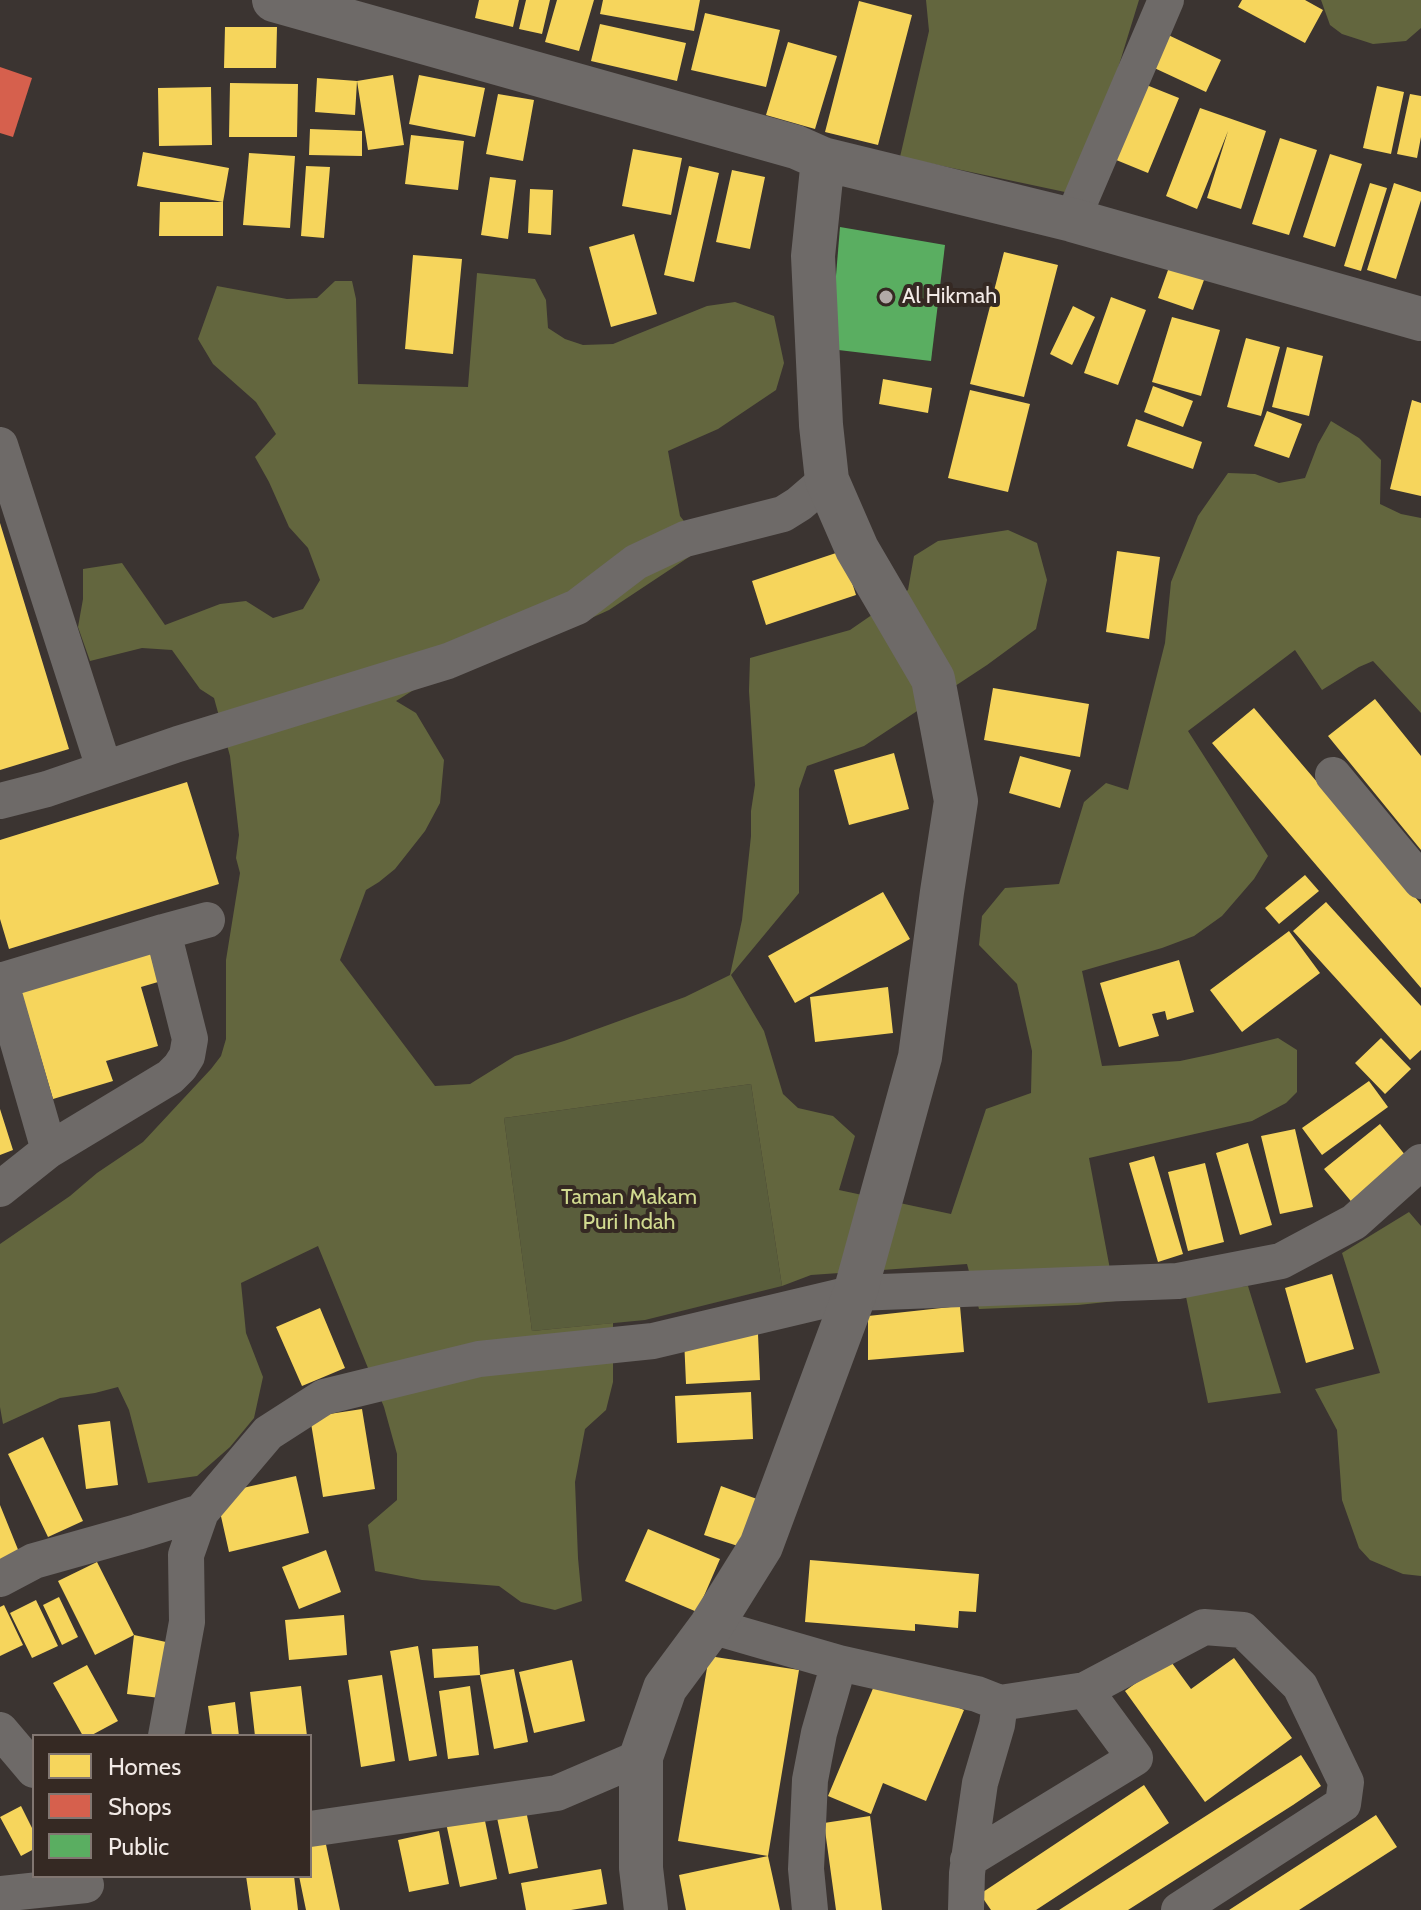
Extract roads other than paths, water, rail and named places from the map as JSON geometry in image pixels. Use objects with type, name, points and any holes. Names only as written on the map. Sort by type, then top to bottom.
[{"type":"street","points":[[274,0],[780,143],[823,159],[1072,220],[1421,319]]},
{"type":"street","points":[[1072,220],[1166,0]]},
{"type":"street","points":[[646,1910],[641,1868],[641,1757],[665,1688],[711,1626],[761,1546],[855,1293],[920,1057],[956,801],[933,679],[857,549],[827,480],[821,425],[813,256],[823,159]]},
{"type":"street","points":[[0,445],[104,768]]},
{"type":"street","points":[[0,801],[47,789],[104,768],[448,661],[577,607],[636,562],[685,539],[783,514],[827,480]]},
{"type":"street","points":[[1333,775],[1421,881]]},
{"type":"street","points":[[49,1150],[0,980],[207,920]]},
{"type":"street","points":[[0,1189],[49,1150],[170,1077],[187,1056],[190,1039],[163,932]]},
{"type":"street","points":[[166,1734],[187,1622],[186,1555],[201,1512],[268,1433],[324,1397],[479,1359],[653,1341],[855,1293],[1178,1281],[1281,1261],[1354,1222],[1421,1162]]},
{"type":"street","points":[[0,1579],[34,1561],[201,1512]]},
{"type":"street","points":[[711,1626],[839,1663],[977,1694],[1000,1703],[1085,1690],[1204,1627],[1243,1630],[1300,1686],[1346,1782],[1343,1804],[1179,1910]]},
{"type":"street","points":[[810,1910],[806,1869],[810,1780],[819,1733],[839,1663]]},
{"type":"street","points":[[968,1860],[1135,1758],[1085,1690]]},
{"type":"street","points":[[966,1910],[968,1860],[980,1783],[997,1725],[1000,1703]]},
{"type":"street","points":[[0,1730],[32,1768]]},
{"type":"street","points":[[312,1829],[557,1793],[641,1757]]},
{"type":"street","points":[[0,1894],[85,1890]]},
{"type":"place","name":"Al Hikmah","points":[[886,297]]},
{"type":"park label","name":"Taman Makam Puri Indah","points":[[629,1210]]}]
